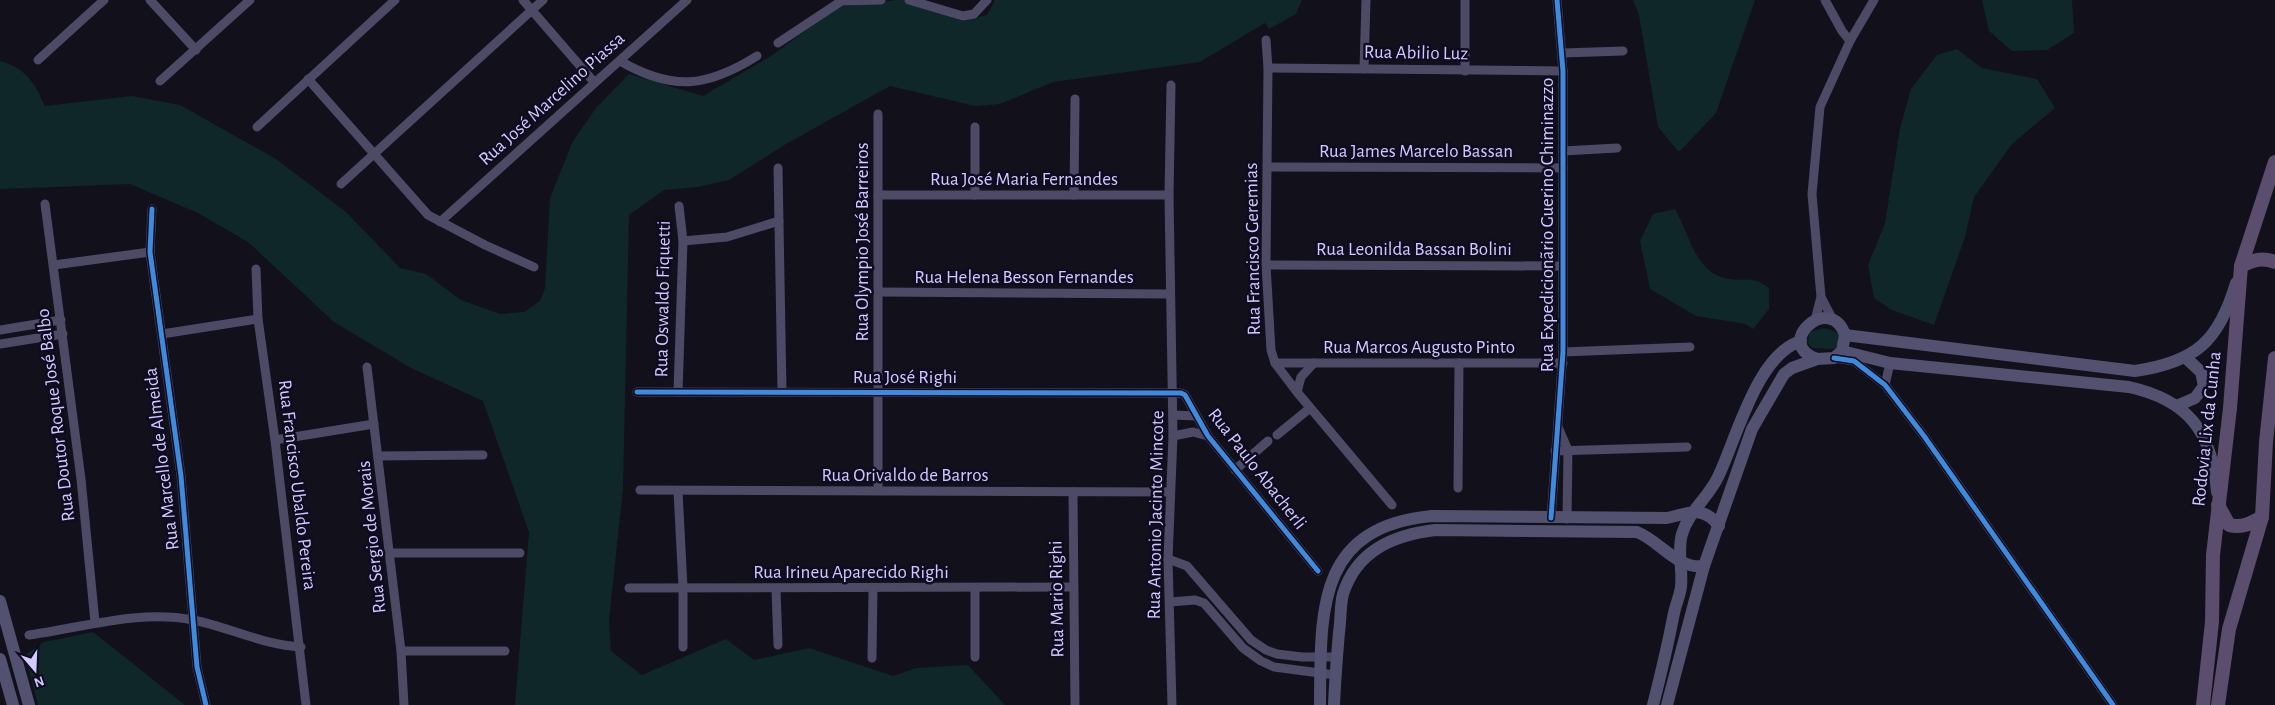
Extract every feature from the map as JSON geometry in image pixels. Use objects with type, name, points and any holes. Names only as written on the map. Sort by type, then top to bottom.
[{"type":"main road","name":"Rodovia Lix da Cunha","points":[[2203,705],[2212,622],[2213,555],[2217,504],[2230,408],[2241,266],[2275,162]]},
{"type":"main road","points":[[1845,335],[2116,370],[2156,368],[2185,357],[2209,339],[2222,323],[2241,266],[2254,260],[2263,259],[2275,262]]},
{"type":"main road","points":[[1817,359],[1806,353],[1801,341],[1804,328],[1815,320],[1833,320],[1839,324],[1845,335],[1838,354]]},
{"type":"main road","points":[[1653,705],[1681,587],[1680,541],[1691,513],[1710,493],[1719,476],[1747,406],[1764,376],[1784,350],[1792,344],[1801,341]]},
{"type":"main road","points":[[1668,705],[1704,566],[1720,526],[1744,447],[1762,409],[1784,374],[1792,368],[1817,359],[1838,354],[1890,362],[2129,386],[2154,392],[2178,406],[2197,427],[2213,459],[2217,504],[2224,520],[2229,525],[2237,527],[2251,524],[2262,517]]},
{"type":"main road","points":[[2178,406],[2195,398],[2204,386],[2201,372],[2185,357]]},
{"type":"main road","points":[[2218,705],[2229,629],[2262,517],[2271,443],[2275,358]]},
{"type":"main road","points":[[1320,705],[1324,613],[1330,582],[1348,554],[1374,532],[1409,518],[1432,516],[1667,518],[1691,513],[1709,514],[1720,526]]},
{"type":"main road","points":[[1334,705],[1343,595],[1352,572],[1376,548],[1390,540],[1412,533],[1435,530],[1637,532],[1650,537],[1681,562],[1692,567],[1704,566]]},
{"type":"main road","points":[[0,601],[29,705]]},
{"type":"main road","points":[[0,659],[13,705]]},
{"type":"street","points":[[150,0],[196,50]]},
{"type":"street","points":[[160,81],[250,0]]},
{"type":"street","points":[[257,127],[396,0]]},
{"type":"street","points":[[523,0],[594,82]]},
{"type":"street","points":[[341,184],[543,0]]},
{"type":"street","name":"Rua José Marcelino Piassa","points":[[440,222],[687,0]]},
{"type":"street","points":[[778,43],[842,1],[881,0]]},
{"type":"street","points":[[909,0],[964,16],[974,14],[987,0]]},
{"type":"street","points":[[1364,68],[1366,0]]},
{"type":"street","points":[[1465,0],[1465,71]]},
{"type":"street","name":"Rua Expedicionãrio Guerino Chiminazzo","points":[[1551,518],[1563,363],[1563,53],[1557,0]]},
{"type":"street","points":[[1825,0],[1842,32],[1850,40]]},
{"type":"street","points":[[1815,320],[1821,297],[1812,194],[1820,106],[1850,40],[1874,0]]},
{"type":"street","points":[[38,60],[98,2]]},
{"type":"street","name":"Rua Francisco Geremias","points":[[1266,40],[1268,68],[1266,264],[1268,334],[1275,363],[1310,408],[1392,505]]},
{"type":"street","points":[[1563,53],[1623,50]]},
{"type":"street","points":[[620,61],[645,75],[680,83],[717,77],[736,69],[757,56]]},
{"type":"street","name":"Rua Abilio Luz","points":[[1268,68],[1563,71]]},
{"type":"street","points":[[308,79],[428,215],[534,267]]},
{"type":"street","name":"Rua Antonio Jacinto Mincote","points":[[1171,85],[1169,195],[1173,436],[1168,559],[1172,705]]},
{"type":"street","points":[[1074,195],[1075,100]]},
{"type":"street","name":"Rua Olympio José Barreiros","points":[[878,114],[880,392],[878,490]]},
{"type":"street","points":[[975,127],[975,195]]},
{"type":"street","points":[[1563,151],[1617,148]]},
{"type":"street","name":"Rua James Marcelo Bassan","points":[[1268,167],[1563,168]]},
{"type":"street","points":[[778,168],[782,392]]},
{"type":"street","name":"Rua José Maria Fernandes","points":[[878,195],[1169,195]]},
{"type":"street","name":"Rua Doutor Roque José Balbo","points":[[45,204],[81,479],[95,622]]},
{"type":"street","name":"Rua Oswaldo Fiquetti","points":[[678,392],[683,242],[679,206]]},
{"type":"street","name":"Rua Marcello de Almeida","points":[[152,209],[150,252],[183,496],[192,587],[192,620],[201,690],[206,705]]},
{"type":"street","points":[[683,242],[727,237],[778,221]]},
{"type":"street","points":[[54,265],[150,252]]},
{"type":"street","name":"Rua Leonilda Bassan Bolini","points":[[1266,264],[1562,266]]},
{"type":"street","name":"Rua Francisco Ubaldo Pereira","points":[[256,268],[258,320],[301,646],[306,705]]},
{"type":"street","name":"Rua Helena Besson Fernandes","points":[[879,292],[1170,294]]},
{"type":"street","points":[[1821,297],[1833,320]]},
{"type":"street","points":[[0,330],[61,320]]},
{"type":"street","points":[[162,334],[258,320]]},
{"type":"street","points":[[0,344],[63,334]]},
{"type":"street","points":[[1563,352],[1690,347]]},
{"type":"street","points":[[1838,354],[1854,361],[1885,385],[1924,436],[2113,705]]},
{"type":"street","points":[[1885,385],[1890,362]]},
{"type":"street","name":"Rua Marcos Augusto Pinto","points":[[1275,363],[1563,363]]},
{"type":"street","points":[[1298,392],[1301,377],[1314,363]]},
{"type":"street","points":[[1458,488],[1459,363]]},
{"type":"street","name":"Rua Sergio de Morais","points":[[367,366],[401,651],[404,705]]},
{"type":"street","name":"Rua José Righi","points":[[637,392],[1172,391]]},
{"type":"street","name":"Rua Paulo Abacherli","points":[[1172,391],[1186,395],[1208,436],[1318,571]]},
{"type":"street","points":[[1277,434],[1310,408]]},
{"type":"street","points":[[1173,415],[1196,416]]},
{"type":"street","points":[[275,440],[374,424]]},
{"type":"street","name":"Rua Expedicionãrio Guerino Chiminazzo","points":[[1558,426],[1568,450]]},
{"type":"street","name":"Rua Paulo Abacherli","points":[[1173,436],[1192,432],[1208,436]]},
{"type":"street","points":[[1235,470],[1268,441]]},
{"type":"street","points":[[1555,451],[1688,447]]},
{"type":"street","points":[[1567,518],[1568,450]]},
{"type":"street","points":[[379,456],[483,455]]},
{"type":"street","name":"Rua Orivaldo de Barros","points":[[640,490],[1170,492]]},
{"type":"street","points":[[678,491],[683,587],[682,647]]},
{"type":"street","name":"Rua Mario Righi","points":[[1073,492],[1075,705]]},
{"type":"street","points":[[389,553],[520,553]]},
{"type":"street","points":[[1168,559],[1187,566],[1252,640],[1266,650],[1277,654],[1337,657]]},
{"type":"street","name":"Rua Irineu Aparecido Righi","points":[[629,588],[873,589],[1073,587]]},
{"type":"street","points":[[776,588],[778,645]]},
{"type":"street","points":[[975,588],[975,657]]},
{"type":"street","points":[[872,658],[873,589]]},
{"type":"street","points":[[1170,602],[1195,600],[1204,603],[1243,648],[1261,661],[1274,667],[1335,675]]},
{"type":"street","points":[[29,635],[82,628],[95,622],[155,617],[192,620],[286,646],[301,646]]},
{"type":"street","points":[[401,651],[505,651]]},
{"type":"green space","points":[[908,0],[964,21],[987,15],[995,0],[1302,0],[1296,14],[1269,29],[1265,23],[1200,62],[1053,82],[1000,104],[975,106],[890,86],[786,144],[729,180],[698,187],[664,190],[629,215],[623,488],[609,621],[611,651],[642,675],[726,639],[754,660],[809,648],[893,676],[916,668],[968,665],[1005,705],[515,705],[529,532],[483,401],[411,368],[334,322],[248,242],[198,213],[130,184],[0,189],[0,61],[23,72],[28,77],[45,106],[132,96],[180,105],[276,159],[346,212],[400,268],[426,274],[461,300],[500,314],[524,312],[540,301],[545,288],[550,198],[573,141],[596,108],[629,74],[703,96],[774,54],[837,7]]},
{"type":"green space","points":[[1633,0],[1755,0],[1716,113],[1680,151],[1658,127],[1639,15]]},
{"type":"green space","points":[[1982,0],[2072,0],[2074,33],[2047,50],[2012,51],[1989,31]]},
{"type":"green space","points":[[1957,49],[1982,68],[2037,79],[2055,108],[2012,144],[1974,197],[1965,237],[1934,325],[1892,310],[1874,298],[1868,265],[1885,223],[1900,128],[1911,89],[1937,55]]},
{"type":"green space","points":[[1675,209],[1695,252],[1708,270],[1718,276],[1729,279],[1754,280],[1769,288],[1769,309],[1753,329],[1746,324],[1696,316],[1650,289],[1640,241],[1653,214]]},
{"type":"green space","points":[[1825,328],[1839,333],[1841,344],[1835,349],[1812,348],[1808,343],[1809,334]]},
{"type":"green space","points":[[93,632],[185,705],[38,705],[25,655],[44,642]]},
{"type":"cycle path","points":[[1551,518],[1563,352],[1563,71],[1557,0]]},
{"type":"cycle path","points":[[152,209],[150,252],[181,476],[197,667],[206,705]]},
{"type":"cycle path","points":[[1834,358],[1854,361],[1885,385],[1924,436],[2113,705]]},
{"type":"cycle path","points":[[637,392],[1181,393],[1185,395],[1208,436],[1318,571]]}]
